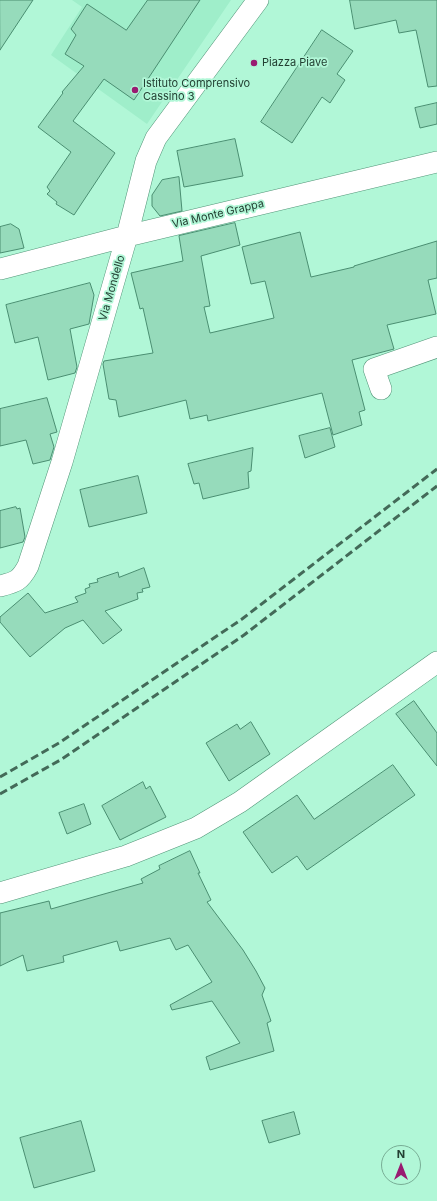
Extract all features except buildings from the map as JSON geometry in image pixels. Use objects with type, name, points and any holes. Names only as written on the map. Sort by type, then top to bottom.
[{"type":"street","name":"Via Mondello","points":[[0,586],[14,583],[22,577],[28,566],[62,462],[127,236],[146,161],[156,138],[258,0]]},
{"type":"street","name":"Via Monte Grappa","points":[[0,269],[127,236],[437,162]]},
{"type":"street","points":[[381,389],[374,369],[437,347]]},
{"type":"street","points":[[0,893],[126,856],[196,828],[240,802],[437,662]]},
{"type":"shaded area","name":"Istituto Comprensivo Cassino 3","points":[[72,0],[231,0],[147,124],[51,55],[82,7]]},
{"type":"railway","points":[[0,777],[59,743],[242,619],[437,469]]},
{"type":"railway","points":[[0,794],[62,759],[244,635],[437,486]]},
{"type":"place","name":"Piazza Piave","points":[[254,63]]},
{"type":"place","name":"Istituto Comprensivo Cassino 3","points":[[135,90]]}]
